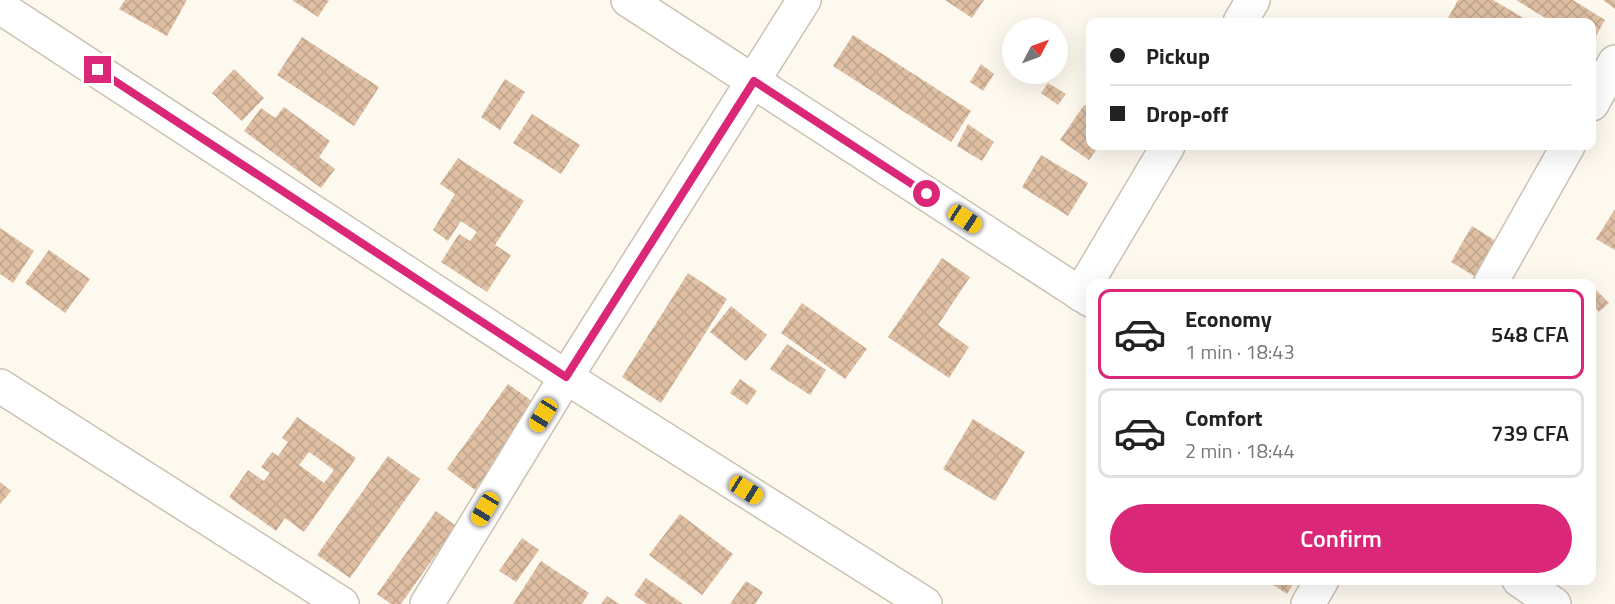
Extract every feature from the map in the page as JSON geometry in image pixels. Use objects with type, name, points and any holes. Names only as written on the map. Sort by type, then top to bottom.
[{"type":"street","points":[[628,0],[1085,297]]},
{"type":"street","points":[[427,604],[566,377],[804,0]]},
{"type":"street","points":[[1242,18],[1253,0]]},
{"type":"street","points":[[0,7],[566,377],[925,604]]},
{"type":"street","points":[[1596,97],[1615,62]]},
{"type":"street","points":[[1095,279],[1166,150]]},
{"type":"street","points":[[1493,279],[1566,150]]},
{"type":"street","points":[[0,386],[342,604]]},
{"type":"street","points":[[1308,604],[1319,585]]},
{"type":"street","points":[[1526,585],[1554,604]]},
{"type":"building","points":[[125,0],[187,0],[167,36],[119,9]]},
{"type":"building","points":[[292,0],[329,0],[318,17]]},
{"type":"building","points":[[945,0],[984,0],[972,18]]},
{"type":"building","points":[[1458,0],[1493,0],[1523,18],[1448,18]]},
{"type":"building","points":[[1516,0],[1573,0],[1605,20],[1596,36],[1596,18],[1545,18]]},
{"type":"building","points":[[1603,0],[1615,0],[1615,9]]},
{"type":"building","points":[[853,35],[971,111],[951,142],[833,66]]},
{"type":"building","points":[[302,37],[379,87],[354,126],[277,75]]},
{"type":"building","points":[[981,64],[994,74],[983,91],[970,82]]},
{"type":"building","points":[[234,69],[264,98],[242,121],[212,93]]},
{"type":"building","points":[[505,79],[525,92],[500,130],[481,117]]},
{"type":"building","points":[[1050,84],[1066,94],[1058,105],[1041,93]]},
{"type":"building","points":[[1084,105],[1086,106],[1086,150],[1096,150],[1089,160],[1060,140]]},
{"type":"building","points":[[284,107],[330,141],[319,157],[335,169],[321,188],[244,131],[261,108],[275,118]]},
{"type":"building","points":[[532,114],[580,145],[561,174],[513,143]]},
{"type":"building","points":[[968,124],[994,142],[982,161],[957,146]]},
{"type":"building","points":[[1041,155],[1088,183],[1068,216],[1022,187]]},
{"type":"building","points":[[458,158],[524,201],[495,245],[511,255],[487,292],[441,262],[459,234],[470,241],[477,232],[461,221],[448,241],[433,230],[455,194],[440,184]]},
{"type":"building","points":[[1615,209],[1615,250],[1596,239]]},
{"type":"building","points":[[1472,226],[1496,241],[1474,276],[1451,262]]},
{"type":"building","points":[[0,228],[34,251],[13,283],[0,274]]},
{"type":"building","points":[[49,250],[90,279],[65,313],[25,283]]},
{"type":"building","points":[[942,258],[970,277],[938,325],[969,347],[949,378],[888,337]]},
{"type":"building","points":[[688,273],[727,299],[661,403],[622,377]]},
{"type":"building","points":[[1596,290],[1609,303],[1599,312],[1596,309]]},
{"type":"building","points":[[802,303],[867,349],[845,379],[781,333]]},
{"type":"building","points":[[731,306],[767,335],[746,361],[710,332]]},
{"type":"building","points":[[787,344],[826,370],[810,395],[770,369]]},
{"type":"building","points":[[740,379],[757,391],[747,405],[730,393]]},
{"type":"building","points":[[508,384],[536,404],[475,490],[447,469]]},
{"type":"building","points":[[297,417],[356,458],[304,532],[285,518],[276,531],[229,497],[248,470],[264,481],[270,473],[261,467],[272,452],[278,456],[288,442],[282,438]],"holes":[[[309,452],[334,470],[324,483],[299,465]]]},
{"type":"building","points":[[973,419],[1025,452],[995,501],[943,469]]},
{"type":"building","points":[[388,456],[420,479],[350,578],[317,555]]},
{"type":"building","points":[[0,482],[11,491],[0,504]]},
{"type":"building","points":[[436,511],[456,526],[401,604],[391,604],[377,594]]},
{"type":"building","points":[[680,514],[733,554],[702,595],[649,555]]},
{"type":"building","points":[[522,538],[539,550],[516,582],[499,571]]},
{"type":"building","points":[[541,561],[589,593],[582,604],[513,604]]},
{"type":"building","points":[[646,578],[683,604],[647,604],[634,595]]},
{"type":"building","points":[[746,581],[763,592],[755,604],[730,604]]},
{"type":"building","points":[[1274,585],[1293,585],[1287,594]]},
{"type":"building","points":[[607,596],[619,604],[601,604]]},
{"type":"route","points":[[98,70],[566,377],[754,81],[927,194]]}]
